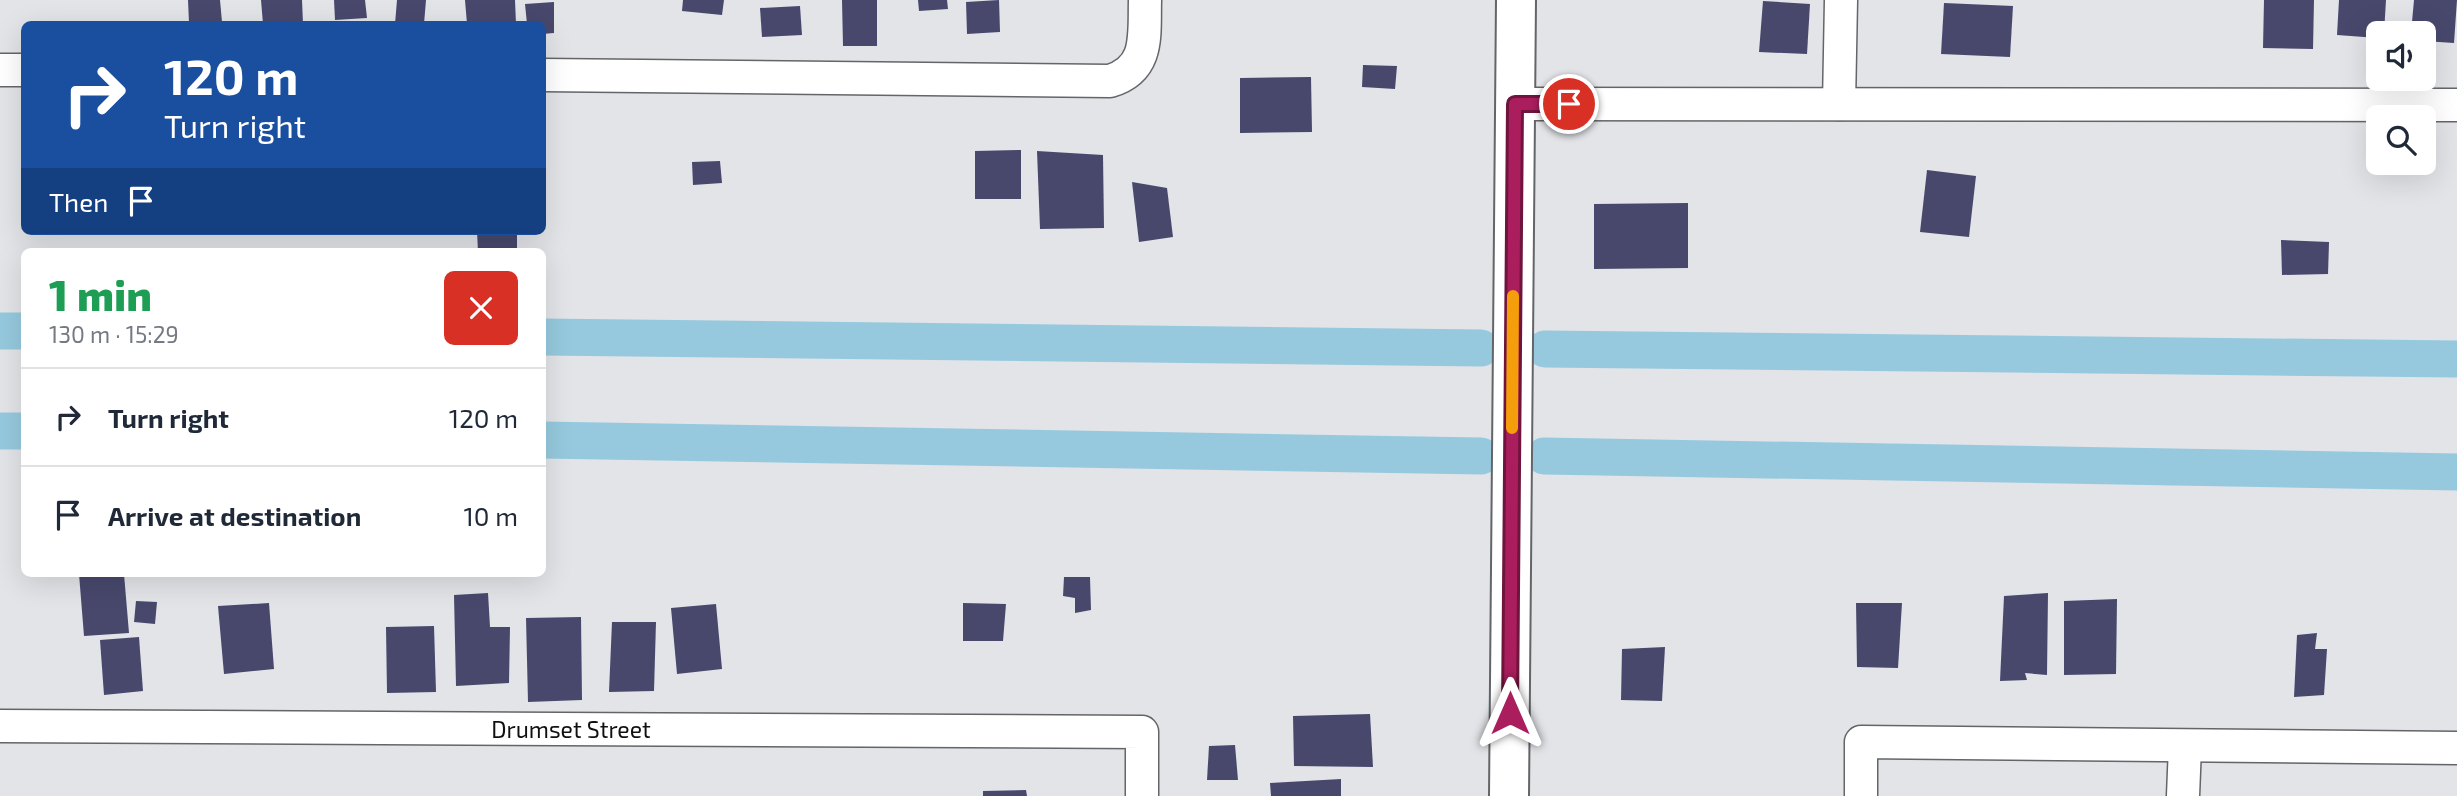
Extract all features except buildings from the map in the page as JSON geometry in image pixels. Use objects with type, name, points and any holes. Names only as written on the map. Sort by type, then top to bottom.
[{"type":"street","points":[[546,75],[1111,81],[1122,77],[1140,61],[1144,52],[1145,0]]},
{"type":"street","points":[[1509,796],[1516,0]]},
{"type":"street","points":[[1839,104],[1841,0]]},
{"type":"street","points":[[0,69],[21,70]]},
{"type":"street","points":[[1515,104],[2457,105]]},
{"type":"street","name":"Drumset Street","points":[[0,726],[1142,732],[1142,796]]},
{"type":"street","points":[[1860,796],[1861,742],[2457,748]]},
{"type":"street","points":[[2183,796],[2185,746]]},
{"type":"waterway","points":[[0,331],[21,331]]},
{"type":"waterway","points":[[546,337],[1481,348]]},
{"type":"waterway","points":[[1545,349],[2457,359]]},
{"type":"waterway","points":[[0,431],[21,431]]},
{"type":"waterway","points":[[546,440],[1481,456]]},
{"type":"waterway","points":[[1544,456],[2457,472]]},
{"type":"slow traffic","points":[[1512,428],[1513,296]]},
{"type":"route","points":[[1510,713],[1515,104],[1569,104]]}]
